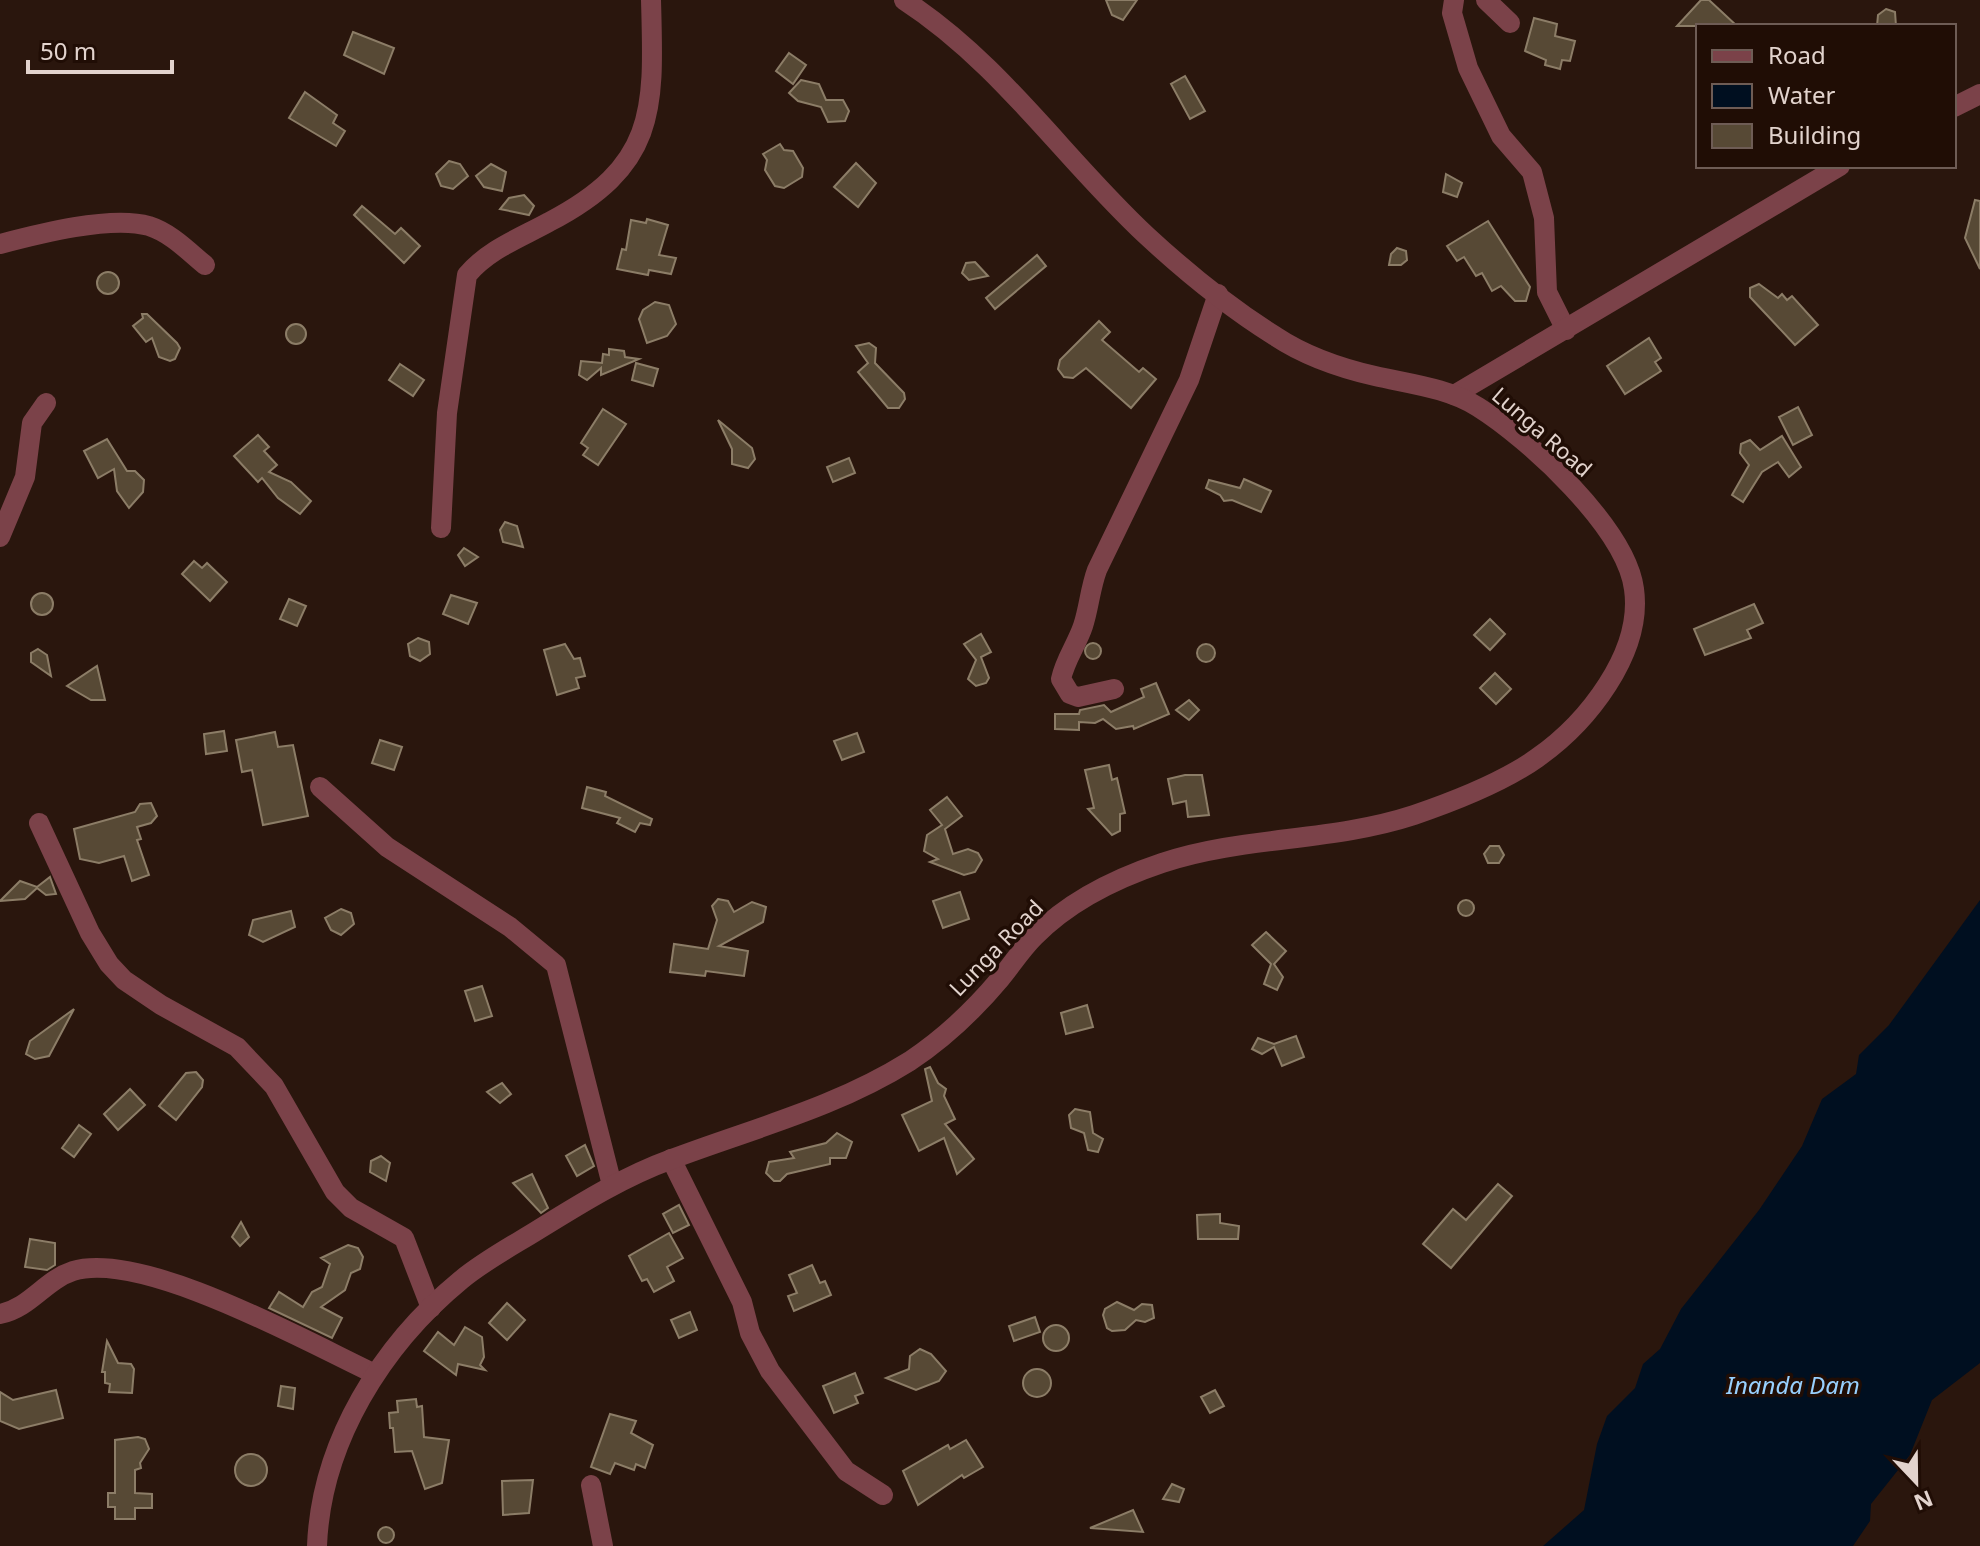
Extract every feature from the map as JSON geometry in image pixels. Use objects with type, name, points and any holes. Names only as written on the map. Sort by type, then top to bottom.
[{"type":"street","points":[[441,528],[447,413],[467,275],[481,259],[581,203],[639,145],[651,109],[651,0]]},
{"type":"street","name":"Lunga Road","points":[[317,1546],[322,1494],[333,1459],[375,1374],[431,1308],[464,1277],[612,1185],[671,1159],[806,1114],[899,1068],[931,1047],[958,1023],[995,985],[1034,937],[1074,903],[1117,879],[1206,852],[1359,830],[1417,814],[1509,774],[1536,759],[1568,733],[1592,705],[1629,640],[1635,612],[1634,583],[1624,557],[1567,479],[1500,423],[1454,395],[1321,361],[1278,339],[1147,235],[1036,114],[985,65],[904,0]]},
{"type":"street","points":[[1454,0],[1452,13],[1468,68],[1501,136],[1532,172],[1544,218],[1547,292],[1566,330]]},
{"type":"street","points":[[1486,0],[1510,23]]},
{"type":"street","points":[[1956,106],[1980,94]]},
{"type":"street","name":"Lunga Road","points":[[1454,395],[1837,168]]},
{"type":"street","points":[[0,244],[128,223],[150,227],[170,236],[205,265]]},
{"type":"street","points":[[1114,689],[1078,697],[1070,694],[1061,679],[1063,668],[1084,623],[1087,596],[1097,570],[1189,380],[1218,294]]},
{"type":"street","points":[[0,537],[25,477],[32,423],[46,403]]},
{"type":"street","points":[[320,787],[387,847],[519,933],[556,965],[612,1185]]},
{"type":"street","points":[[39,823],[90,933],[109,964],[124,980],[161,1005],[237,1047],[274,1086],[335,1192],[351,1208],[404,1238],[431,1308]]},
{"type":"street","points":[[671,1159],[742,1302],[750,1333],[770,1371],[846,1471],[883,1495]]},
{"type":"street","points":[[0,1314],[29,1303],[71,1271],[100,1267],[134,1271],[185,1287],[375,1374]]},
{"type":"street","points":[[591,1485],[603,1546]]},
{"type":"water","name":"Inanda Dam","points":[[1980,900],[1980,1363],[1932,1400],[1910,1455],[1871,1504],[1870,1521],[1853,1546],[1543,1546],[1584,1510],[1597,1444],[1607,1416],[1635,1388],[1643,1364],[1660,1349],[1681,1309],[1759,1210],[1802,1146],[1822,1099],[1856,1074],[1859,1055],[1889,1025]]},
{"type":"building","points":[[1106,0],[1137,0],[1123,20],[1112,15]]},
{"type":"building","points":[[1701,0],[1709,0],[1735,24],[1696,24],[1677,26]]},
{"type":"building","points":[[1886,9],[1895,12],[1896,24],[1877,24],[1878,15]]},
{"type":"building","points":[[1534,18],[1557,24],[1555,36],[1575,41],[1570,61],[1562,60],[1560,69],[1545,65],[1546,60],[1525,51]]},
{"type":"building","points":[[353,32],[394,48],[384,74],[344,55]]},
{"type":"building","points":[[789,53],[806,65],[793,84],[776,71]]},
{"type":"building","points":[[1185,76],[1205,111],[1190,119],[1171,84]]},
{"type":"building","points":[[801,80],[819,84],[826,100],[843,100],[849,111],[845,121],[828,122],[821,107],[798,101],[789,93]]},
{"type":"building","points":[[305,92],[337,115],[333,123],[345,131],[336,146],[289,118]]},
{"type":"building","points":[[780,144],[784,150],[793,151],[803,168],[802,177],[784,188],[775,186],[765,170],[767,160],[763,154]]},
{"type":"building","points":[[449,161],[460,164],[468,176],[453,189],[441,186],[436,174]]},
{"type":"building","points":[[856,163],[876,183],[858,207],[834,187]]},
{"type":"building","points":[[491,164],[506,172],[502,191],[484,187],[476,176]]},
{"type":"building","points":[[1446,174],[1462,183],[1457,197],[1443,192]]},
{"type":"building","points":[[524,195],[534,206],[529,215],[500,209],[509,198]]},
{"type":"building","points":[[1975,200],[1980,201],[1980,269],[1965,238]]},
{"type":"building","points":[[362,206],[395,234],[401,228],[420,246],[404,263],[354,215]]},
{"type":"building","points":[[647,219],[668,225],[659,255],[676,258],[671,274],[649,270],[648,275],[617,269],[622,249],[626,250],[631,220],[646,223]]},
{"type":"building","points":[[1488,221],[1530,287],[1526,301],[1515,301],[1501,286],[1492,291],[1482,273],[1476,276],[1464,257],[1457,261],[1447,246]]},
{"type":"building","points":[[1397,248],[1406,251],[1407,260],[1401,265],[1389,265],[1391,254]]},
{"type":"building","points":[[1037,255],[1046,266],[995,309],[986,298]]},
{"type":"building","points":[[975,262],[988,276],[969,280],[962,273],[966,263]]},
{"type":"building","points":[[108,272],[116,275],[119,283],[116,291],[108,294],[100,291],[97,283],[100,275]]},
{"type":"building","points":[[1759,284],[1778,298],[1782,294],[1787,300],[1792,296],[1818,325],[1795,345],[1750,297],[1750,288]]},
{"type":"building","points":[[655,302],[669,305],[676,324],[667,336],[647,343],[639,319],[643,310]]},
{"type":"building","points":[[142,314],[147,314],[177,343],[180,348],[175,359],[170,361],[159,357],[152,338],[146,342],[133,326],[143,318]]},
{"type":"building","points":[[1099,321],[1110,332],[1102,340],[1139,372],[1143,368],[1156,379],[1131,408],[1086,368],[1073,378],[1064,377],[1058,369],[1060,360]]},
{"type":"building","points":[[296,324],[303,327],[306,334],[303,341],[296,344],[289,341],[286,334],[289,327]]},
{"type":"building","points":[[1649,338],[1661,358],[1655,362],[1661,371],[1625,394],[1607,366]]},
{"type":"building","points":[[869,343],[876,348],[875,363],[904,393],[905,399],[899,408],[888,408],[858,372],[868,363],[856,346]]},
{"type":"building","points":[[609,349],[624,351],[625,357],[639,359],[601,375],[601,368],[587,380],[579,375],[581,361],[602,363],[603,354],[609,355]]},
{"type":"building","points":[[636,363],[658,369],[653,386],[632,380]]},
{"type":"building","points":[[400,364],[424,380],[413,396],[389,380]]},
{"type":"building","points":[[1798,407],[1812,435],[1793,445],[1779,417]]},
{"type":"building","points":[[603,409],[626,424],[598,465],[583,455],[588,448],[581,443]]},
{"type":"building","points":[[718,420],[752,448],[755,459],[748,468],[732,464],[732,449]]},
{"type":"building","points":[[258,435],[269,447],[264,451],[277,465],[269,472],[291,482],[311,501],[300,514],[278,498],[262,478],[258,482],[234,456]]},
{"type":"building","points":[[1782,436],[1801,467],[1789,477],[1778,462],[1762,472],[1743,502],[1732,495],[1749,465],[1740,453],[1741,444],[1750,440],[1760,450]]},
{"type":"building","points":[[107,439],[127,471],[135,471],[144,480],[143,492],[129,508],[117,491],[114,469],[98,478],[84,451]]},
{"type":"building","points":[[849,458],[855,473],[833,482],[827,467]]},
{"type":"building","points":[[1244,479],[1271,491],[1261,512],[1232,500],[1224,501],[1220,495],[1206,488],[1209,480],[1240,488]]},
{"type":"building","points":[[505,522],[517,526],[523,547],[503,542],[500,530]]},
{"type":"building","points":[[464,548],[478,557],[465,566],[458,555]]},
{"type":"building","points":[[194,561],[202,568],[207,563],[227,582],[210,601],[182,574]]},
{"type":"building","points":[[42,593],[50,596],[53,604],[50,612],[42,615],[34,612],[31,604],[34,596]]},
{"type":"building","points":[[451,595],[477,603],[468,624],[443,614]]},
{"type":"building","points":[[289,599],[306,606],[297,626],[280,619]]},
{"type":"building","points":[[1754,604],[1763,623],[1747,630],[1751,638],[1705,655],[1694,629]]},
{"type":"building","points":[[1490,619],[1505,634],[1490,650],[1474,635]]},
{"type":"building","points":[[981,634],[991,652],[981,657],[989,678],[986,683],[976,686],[968,679],[976,660],[964,644]]},
{"type":"building","points":[[418,638],[429,642],[430,654],[420,661],[410,656],[408,644]]},
{"type":"building","points":[[1093,643],[1099,645],[1099,657],[1093,659],[1087,657],[1085,651],[1087,645]]},
{"type":"building","points":[[565,644],[574,659],[580,658],[585,676],[576,678],[579,688],[557,695],[544,650]]},
{"type":"building","points":[[1202,644],[1210,644],[1215,653],[1213,660],[1202,662],[1197,657],[1197,649]]},
{"type":"building","points":[[38,649],[47,655],[51,676],[31,662],[31,653]]},
{"type":"building","points":[[97,666],[105,700],[91,700],[67,686]]},
{"type":"building","points":[[1495,673],[1511,689],[1496,704],[1480,688]]},
{"type":"building","points":[[1156,683],[1169,714],[1134,729],[1133,726],[1116,729],[1103,719],[1095,723],[1079,722],[1079,730],[1055,729],[1055,714],[1079,714],[1080,710],[1104,705],[1111,712],[1144,697],[1141,689]]},
{"type":"building","points":[[1189,700],[1199,710],[1189,720],[1176,710]]},
{"type":"building","points":[[224,731],[227,751],[206,754],[204,734]]},
{"type":"building","points":[[275,732],[278,747],[293,745],[308,816],[263,825],[252,770],[242,772],[236,740]]},
{"type":"building","points":[[857,733],[864,752],[842,760],[834,741]]},
{"type":"building","points":[[380,740],[402,747],[394,770],[372,763]]},
{"type":"building","points":[[1109,765],[1112,780],[1117,778],[1125,813],[1120,814],[1120,831],[1112,835],[1088,809],[1094,808],[1085,770]]},
{"type":"building","points":[[1202,775],[1209,815],[1188,817],[1186,801],[1173,804],[1168,779]]},
{"type":"building","points":[[587,787],[606,792],[605,796],[652,819],[650,825],[640,823],[635,832],[617,823],[620,818],[582,808]]},
{"type":"building","points":[[947,797],[962,816],[945,829],[953,854],[968,849],[978,853],[982,860],[975,872],[964,875],[930,862],[938,859],[924,851],[927,835],[942,825],[930,810]]},
{"type":"building","points":[[151,803],[157,816],[151,823],[137,827],[141,839],[137,840],[149,875],[132,881],[124,856],[99,863],[80,859],[74,829],[135,812],[140,804]]},
{"type":"building","points":[[1490,846],[1499,846],[1504,855],[1499,863],[1488,863],[1484,854]]},
{"type":"building","points":[[50,877],[56,894],[46,895],[37,888],[25,899],[0,901],[20,881],[37,887]]},
{"type":"building","points":[[960,892],[969,919],[943,928],[933,901]]},
{"type":"building","points":[[718,899],[728,901],[734,912],[752,902],[766,907],[763,922],[719,946],[748,951],[744,976],[706,971],[705,976],[670,972],[674,944],[708,949],[717,920],[712,906]]},
{"type":"building","points":[[1466,900],[1474,908],[1466,916],[1458,908]]},
{"type":"building","points":[[341,909],[351,913],[354,924],[341,935],[331,930],[325,918]]},
{"type":"building","points":[[291,911],[295,927],[263,942],[249,935],[253,920]]},
{"type":"building","points":[[1266,932],[1286,951],[1274,964],[1283,977],[1277,990],[1264,984],[1271,964],[1252,945]]},
{"type":"building","points":[[482,986],[492,1016],[475,1021],[465,991]]},
{"type":"building","points":[[1087,1005],[1093,1027],[1066,1034],[1061,1013]]},
{"type":"building","points":[[74,1009],[49,1056],[35,1059],[26,1054],[30,1041]]},
{"type":"building","points":[[1296,1036],[1304,1057],[1282,1066],[1274,1047],[1262,1054],[1252,1049],[1258,1038],[1274,1044]]},
{"type":"building","points":[[930,1067],[938,1083],[946,1089],[944,1096],[955,1119],[945,1124],[974,1159],[957,1174],[944,1138],[919,1151],[902,1115],[932,1101],[925,1069]]},
{"type":"building","points":[[196,1072],[203,1080],[202,1087],[176,1120],[159,1106],[186,1073]]},
{"type":"building","points":[[502,1083],[511,1094],[500,1103],[487,1092]]},
{"type":"building","points":[[130,1089],[145,1105],[118,1130],[104,1114]]},
{"type":"building","points":[[1075,1109],[1090,1112],[1093,1133],[1103,1139],[1098,1152],[1088,1150],[1084,1133],[1071,1128],[1069,1115]]},
{"type":"building","points":[[79,1125],[91,1134],[74,1157],[62,1148]]},
{"type":"building","points":[[837,1133],[852,1142],[846,1158],[830,1158],[830,1164],[787,1174],[780,1181],[774,1181],[766,1173],[769,1162],[794,1158],[790,1152],[826,1143]]},
{"type":"building","points":[[585,1145],[594,1166],[577,1176],[566,1156]]},
{"type":"building","points":[[381,1156],[390,1163],[386,1181],[370,1172],[371,1161]]},
{"type":"building","points":[[532,1174],[548,1208],[541,1213],[513,1183]]},
{"type":"building","points":[[1498,1184],[1512,1196],[1451,1268],[1423,1244],[1453,1209],[1466,1220]]},
{"type":"building","points":[[679,1205],[689,1225],[673,1233],[663,1214]]},
{"type":"building","points":[[1220,1214],[1220,1223],[1239,1226],[1238,1239],[1198,1239],[1197,1215]]},
{"type":"building","points":[[241,1222],[249,1237],[240,1246],[232,1237]]},
{"type":"building","points":[[669,1233],[683,1258],[667,1267],[674,1281],[654,1292],[647,1279],[642,1281],[629,1256]]},
{"type":"building","points":[[30,1239],[55,1243],[55,1265],[47,1270],[25,1267]]},
{"type":"building","points":[[348,1245],[358,1248],[363,1257],[360,1269],[351,1273],[345,1290],[321,1307],[342,1318],[332,1338],[269,1308],[279,1292],[303,1307],[312,1292],[322,1287],[330,1264],[321,1258]]},
{"type":"building","points":[[812,1265],[820,1283],[825,1281],[831,1295],[794,1311],[788,1296],[797,1293],[789,1275]]},
{"type":"building","points":[[1117,1302],[1134,1310],[1142,1304],[1152,1305],[1154,1318],[1145,1322],[1136,1320],[1125,1330],[1112,1331],[1107,1328],[1103,1315],[1105,1309]]},
{"type":"building","points":[[507,1303],[525,1320],[507,1340],[489,1323]]},
{"type":"building","points":[[690,1312],[697,1330],[679,1338],[671,1320]]},
{"type":"building","points":[[1035,1317],[1040,1332],[1014,1341],[1009,1326]]},
{"type":"building","points":[[1056,1325],[1065,1329],[1069,1338],[1065,1347],[1056,1351],[1047,1347],[1043,1338],[1047,1329]]},
{"type":"building","points":[[465,1327],[482,1337],[484,1357],[480,1365],[485,1370],[458,1364],[456,1375],[424,1351],[438,1332],[454,1345]]},
{"type":"building","points":[[107,1341],[118,1363],[131,1364],[134,1369],[132,1393],[109,1392],[110,1384],[105,1383],[105,1372],[102,1372]]},
{"type":"building","points":[[920,1349],[931,1354],[946,1371],[939,1381],[916,1390],[886,1378],[909,1369],[910,1356]]},
{"type":"building","points":[[1037,1369],[1047,1373],[1051,1383],[1047,1393],[1037,1397],[1027,1393],[1023,1383],[1027,1373]]},
{"type":"building","points":[[855,1373],[863,1393],[855,1396],[858,1403],[834,1413],[823,1386]]},
{"type":"building","points":[[281,1386],[295,1388],[293,1409],[278,1406]]},
{"type":"building","points":[[56,1390],[63,1418],[19,1429],[0,1421],[0,1392],[13,1400]]},
{"type":"building","points":[[1215,1390],[1224,1406],[1210,1413],[1201,1397]]},
{"type":"building","points":[[416,1399],[417,1407],[422,1406],[424,1437],[449,1440],[442,1483],[425,1489],[412,1451],[395,1452],[393,1428],[390,1428],[389,1413],[398,1412],[397,1401]]},
{"type":"building","points":[[610,1414],[636,1421],[631,1433],[653,1445],[645,1468],[636,1464],[634,1470],[615,1463],[610,1474],[591,1467]]},
{"type":"building","points":[[145,1439],[149,1449],[140,1463],[141,1468],[135,1470],[135,1493],[152,1494],[152,1508],[135,1508],[135,1519],[115,1519],[115,1507],[108,1507],[108,1493],[115,1493],[115,1440]]},
{"type":"building","points":[[966,1440],[983,1467],[964,1478],[962,1475],[918,1505],[903,1471],[948,1445],[950,1449]]},
{"type":"building","points":[[251,1454],[262,1459],[267,1470],[262,1481],[251,1486],[240,1481],[235,1470],[240,1459]]},
{"type":"building","points":[[533,1480],[529,1513],[503,1515],[502,1481]]},
{"type":"building","points":[[1172,1484],[1184,1489],[1179,1502],[1163,1499]]},
{"type":"building","points":[[1133,1510],[1143,1532],[1090,1528]]},
{"type":"building","points":[[383,1527],[389,1527],[394,1535],[392,1541],[383,1543],[378,1538],[378,1532]]}]
